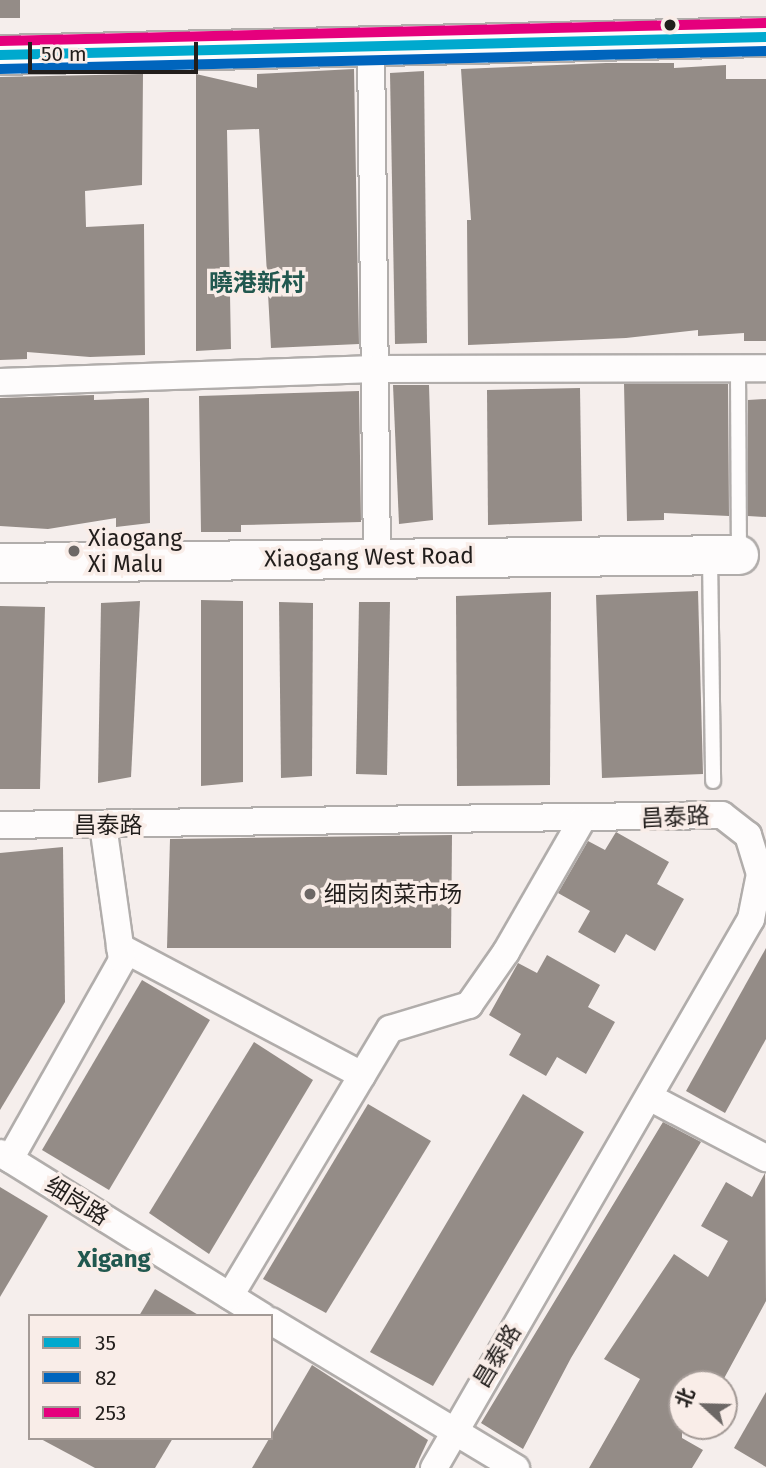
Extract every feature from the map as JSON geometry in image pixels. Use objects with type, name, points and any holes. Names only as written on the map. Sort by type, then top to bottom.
[{"type":"street","points":[[0,55],[766,37]]},
{"type":"street","points":[[371,46],[377,556]]},
{"type":"street","points":[[0,382],[375,369],[766,368]]},
{"type":"street","name":"Xiaogang West Road","points":[[0,563],[377,556],[724,556]]},
{"type":"street","name":"昌泰路","points":[[0,825],[582,820],[722,815],[748,835],[760,874],[751,919],[651,1098],[452,1429],[434,1468]]},
{"type":"street","points":[[230,1296],[390,1029],[469,1005],[506,952],[582,820]]},
{"type":"street","points":[[5,1156],[122,960],[103,825]]},
{"type":"street","points":[[120,947],[362,1076]]},
{"type":"street","points":[[651,1098],[766,1158]]},
{"type":"street","name":"细岗路","points":[[5,1156],[259,1314]]},
{"type":"street","points":[[273,1322],[516,1468]]},
{"type":"lane","points":[[713,781],[724,556],[738,370]]},
{"type":"building","points":[[0,0],[20,0],[20,18],[0,18]]},
{"type":"building","points":[[674,63],[674,68],[726,65],[726,79],[766,79],[766,341],[744,341],[744,333],[698,336],[698,330],[626,338],[468,345],[467,220],[471,220],[461,69]]},
{"type":"building","points":[[354,69],[359,344],[271,348],[259,129],[227,130],[231,349],[196,351],[196,74],[257,88],[257,74]]},
{"type":"building","points":[[424,71],[427,343],[395,344],[390,73]]},
{"type":"building","points":[[143,74],[142,185],[85,191],[86,227],[144,224],[145,355],[90,357],[27,352],[27,359],[0,360],[0,77]]},
{"type":"building","points":[[624,384],[728,384],[729,516],[664,513],[664,520],[627,521]]},
{"type":"building","points":[[393,385],[429,385],[433,520],[399,524]]},
{"type":"building","points":[[580,388],[582,521],[488,525],[487,390]]},
{"type":"building","points":[[359,391],[361,522],[241,525],[241,532],[201,532],[199,396]]},
{"type":"building","points":[[94,395],[94,400],[149,398],[150,523],[116,527],[116,518],[48,529],[0,526],[0,398]]},
{"type":"building","points":[[766,399],[766,517],[748,516],[748,400]]},
{"type":"building","points":[[698,591],[703,774],[602,778],[596,595]]},
{"type":"building","points":[[551,592],[550,785],[457,786],[456,596]]},
{"type":"building","points":[[201,600],[243,601],[243,782],[201,786]]},
{"type":"building","points":[[140,601],[131,777],[98,783],[101,603]]},
{"type":"building","points":[[279,602],[313,603],[312,776],[281,778]]},
{"type":"building","points":[[359,602],[390,602],[387,775],[356,774]]},
{"type":"building","points":[[0,606],[45,607],[40,789],[0,789]]},
{"type":"building","points":[[616,832],[669,862],[657,884],[684,899],[655,951],[626,934],[615,953],[578,932],[590,911],[558,893],[588,841],[605,850]]},
{"type":"building","name":"细岗肉菜市场","points":[[452,835],[451,948],[167,948],[170,839]]},
{"type":"building","points":[[63,847],[65,1002],[0,1110],[0,853]]},
{"type":"building","points":[[766,948],[766,1039],[725,1113],[686,1091]]},
{"type":"building","points":[[547,955],[600,985],[588,1007],[615,1022],[586,1074],[557,1057],[546,1076],[509,1055],[521,1034],[489,1015],[518,963],[537,973]]},
{"type":"building","points":[[142,980],[210,1020],[109,1190],[42,1150]]},
{"type":"building","points":[[254,1042],[313,1080],[209,1254],[149,1213]]},
{"type":"building","points":[[523,1094],[584,1132],[433,1386],[370,1352]]},
{"type":"building","points":[[368,1104],[431,1141],[326,1313],[263,1279]]},
{"type":"building","points":[[663,1122],[701,1142],[571,1358],[523,1449],[481,1423]]},
{"type":"building","points":[[765,1173],[766,1301],[729,1370],[668,1370],[668,1440],[686,1440],[703,1450],[692,1468],[589,1468],[640,1379],[604,1359],[674,1254],[708,1277],[728,1241],[701,1226],[726,1182],[752,1197]]},
{"type":"building","points":[[0,1187],[48,1216],[0,1297]]},
{"type":"building","points":[[155,1289],[197,1314],[140,1314]]},
{"type":"building","points":[[312,1365],[428,1440],[415,1468],[252,1468],[268,1440],[273,1440],[273,1432]]},
{"type":"building","points":[[766,1392],[766,1467],[734,1448]]},
{"type":"building","points":[[43,1440],[172,1440],[155,1468],[95,1468]]},
{"type":"transit line","name":"253","points":[[0,41],[766,23]]},
{"type":"transit line","name":"35","points":[[0,55],[766,37]]},
{"type":"transit line","name":"82","points":[[0,69],[766,51]]},
{"type":"place","name":"Xiaogang Xi Malu","points":[[74,551]]},
{"type":"place","name":"细岗肉菜市场","points":[[310,894]]},
{"type":"district","name":"曉港新村","points":[[257,284]]},
{"type":"district","name":"Xigang","points":[[114,1260]]}]
